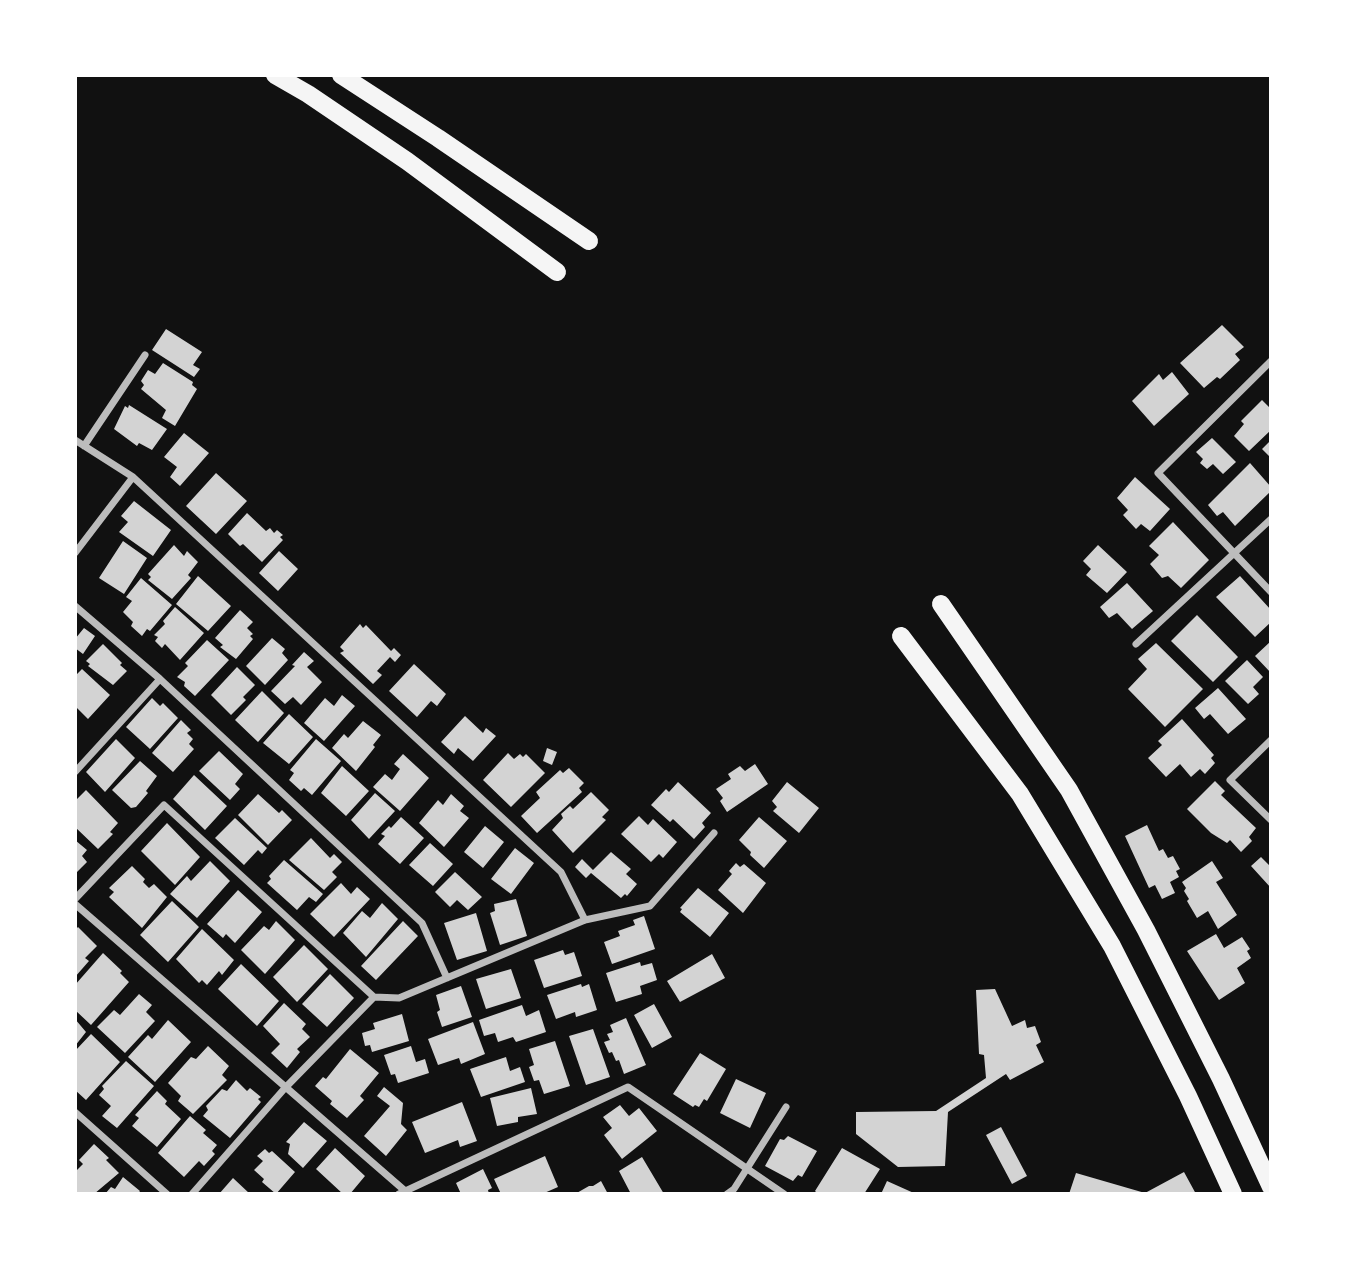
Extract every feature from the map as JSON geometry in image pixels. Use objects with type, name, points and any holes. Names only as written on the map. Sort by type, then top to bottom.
[{"type":"main road","points":[[275,75],[407,161],[557,272]]},
{"type":"main road","points":[[341,75],[589,241]]},
{"type":"main road","points":[[941,604],[1069,790],[1146,930],[1221,1079],[1271,1187]]},
{"type":"main road","points":[[901,636],[1020,794],[1112,946],[1188,1096],[1233,1194]]},
{"type":"street","points":[[84,446],[145,355]]},
{"type":"street","points":[[1271,361],[1158,473],[1271,592]]},
{"type":"street","points":[[75,440],[133,477],[561,872],[585,920]]},
{"type":"street","points":[[75,553],[133,477]]},
{"type":"street","points":[[1136,644],[1271,519]]},
{"type":"street","points":[[75,606],[160,679],[422,923],[447,978]]},
{"type":"street","points":[[75,772],[160,679]]},
{"type":"street","points":[[1271,740],[1230,780],[1271,821]]},
{"type":"street","points":[[714,833],[650,906],[585,920],[399,999],[374,997],[164,805],[75,902],[401,1192],[628,1087],[784,1194]]},
{"type":"street","points":[[192,1194],[285,1088],[374,997]]},
{"type":"street","points":[[727,1194],[734,1189],[786,1107]]},
{"type":"street","points":[[75,1112],[167,1194]]},
{"type":"building","points":[[1222,325],[1244,347],[1235,354],[1240,360],[1220,379],[1217,377],[1204,388],[1180,363]]},
{"type":"building","points":[[166,329],[202,352],[193,365],[200,369],[194,377],[152,350]]},
{"type":"building","points":[[163,363],[193,382],[192,385],[197,389],[175,426],[162,418],[166,410],[141,389],[144,385],[141,381],[148,370],[155,374]]},
{"type":"building","points":[[1172,372],[1189,394],[1154,426],[1132,401],[1159,374],[1163,380]]},
{"type":"building","points":[[1262,400],[1271,409],[1271,430],[1249,451],[1234,436],[1244,424],[1241,421]]},
{"type":"building","points":[[129,405],[167,429],[152,450],[139,443],[137,446],[114,429],[125,406],[128,408]]},
{"type":"building","points":[[184,433],[209,453],[180,486],[170,477],[177,467],[164,457]]},
{"type":"building","points":[[1212,438],[1236,462],[1223,474],[1213,464],[1207,469],[1200,463],[1203,459],[1196,452]]},
{"type":"building","points":[[1271,440],[1271,458],[1262,449]]},
{"type":"building","points":[[1250,463],[1271,487],[1271,491],[1235,526],[1223,512],[1217,516],[1208,505]]},
{"type":"building","points":[[216,473],[247,501],[216,534],[186,506]]},
{"type":"building","points":[[1135,477],[1170,509],[1150,531],[1141,524],[1136,529],[1123,515],[1128,510],[1117,498]]},
{"type":"building","points":[[134,501],[171,530],[153,556],[119,532],[128,522],[121,516]]},
{"type":"building","points":[[247,513],[266,531],[270,528],[274,533],[277,530],[283,535],[280,537],[283,540],[262,562],[228,534]]},
{"type":"building","points":[[1173,522],[1209,560],[1181,588],[1168,576],[1162,578],[1150,564],[1159,555],[1149,546]]},
{"type":"building","points":[[123,541],[147,558],[124,594],[99,578]]},
{"type":"building","points":[[174,545],[184,556],[187,551],[198,562],[188,575],[191,578],[172,599],[148,580],[151,577],[148,574]]},
{"type":"building","points":[[1098,545],[1127,572],[1107,593],[1086,575],[1091,569],[1083,561]]},
{"type":"building","points":[[279,551],[298,569],[278,591],[259,573]]},
{"type":"building","points":[[198,576],[231,606],[208,631],[176,604]]},
{"type":"building","points":[[1240,576],[1271,610],[1271,622],[1255,637],[1216,597]]},
{"type":"building","points":[[141,578],[172,605],[150,631],[147,629],[142,636],[131,626],[133,622],[123,612],[132,601],[126,597]]},
{"type":"building","points":[[1127,583],[1153,611],[1132,629],[1117,613],[1109,618],[1100,607]]},
{"type":"building","points":[[175,607],[204,633],[180,660],[165,644],[162,648],[155,641],[158,637],[154,635],[165,624],[163,621]]},
{"type":"building","points":[[240,610],[253,622],[247,628],[253,634],[250,636],[253,639],[236,659],[220,647],[223,645],[215,638]]},
{"type":"building","points":[[1197,615],[1238,657],[1213,682],[1171,641]]},
{"type":"building","points":[[360,624],[363,628],[366,625],[391,651],[394,648],[401,655],[395,662],[390,657],[377,671],[382,675],[373,684],[340,653],[344,651],[340,647]]},
{"type":"building","points":[[84,628],[95,636],[83,654],[75,648],[75,639]]},
{"type":"building","points":[[272,638],[285,649],[282,653],[288,660],[265,685],[246,666]]},
{"type":"building","points":[[207,640],[229,660],[195,696],[184,686],[185,682],[177,677],[188,666],[185,663]]},
{"type":"building","points":[[1271,641],[1271,673],[1255,656]]},
{"type":"building","points":[[1156,643],[1203,689],[1165,727],[1128,689],[1147,669],[1138,659]]},
{"type":"building","points":[[103,644],[127,671],[113,685],[88,666],[90,664],[86,661]]},
{"type":"building","points":[[304,652],[314,661],[307,667],[322,682],[301,705],[293,697],[285,704],[271,691],[295,666],[292,665]]},
{"type":"building","points":[[1247,660],[1263,677],[1253,687],[1259,694],[1248,704],[1225,681]]},
{"type":"building","points":[[414,664],[446,694],[437,706],[431,701],[417,717],[389,691]]},
{"type":"building","points":[[237,667],[255,685],[243,697],[246,700],[231,715],[211,695]]},
{"type":"building","points":[[82,669],[110,695],[88,719],[75,706],[75,676]]},
{"type":"building","points":[[1218,688],[1246,719],[1228,734],[1210,714],[1204,719],[1195,708]]},
{"type":"building","points":[[262,691],[284,713],[258,742],[235,720]]},
{"type":"building","points":[[342,695],[355,706],[324,741],[304,723],[325,698],[334,706]]},
{"type":"building","points":[[152,698],[160,706],[163,703],[178,718],[150,749],[126,727]]},
{"type":"building","points":[[289,714],[313,737],[289,764],[263,743]]},
{"type":"building","points":[[465,716],[483,733],[486,728],[496,736],[473,761],[458,748],[454,754],[441,742]]},
{"type":"building","points":[[1182,719],[1214,755],[1211,758],[1215,763],[1205,774],[1200,769],[1191,777],[1180,764],[1166,777],[1148,758],[1162,745],[1158,741]]},
{"type":"building","points":[[181,720],[191,730],[187,733],[193,739],[189,744],[194,749],[173,772],[152,753]]},
{"type":"building","points":[[363,721],[381,735],[356,771],[332,748],[344,734],[348,738]]},
{"type":"building","points":[[116,739],[135,758],[105,792],[86,772]]},
{"type":"building","points":[[316,739],[341,761],[312,795],[304,788],[301,791],[289,780],[294,773],[290,770]]},
{"type":"building","points":[[547,748],[557,752],[552,765],[543,761]]},
{"type":"building","points":[[219,751],[243,774],[235,784],[240,789],[230,800],[199,771]]},
{"type":"building","points":[[508,753],[514,759],[520,754],[523,757],[526,754],[545,773],[511,807],[483,780]]},
{"type":"building","points":[[403,754],[429,778],[400,811],[373,787],[385,774],[392,780],[400,769],[394,764]]},
{"type":"building","points":[[140,761],[157,776],[146,791],[148,793],[136,807],[131,808],[112,790]]},
{"type":"building","points":[[755,764],[768,784],[727,812],[720,801],[723,798],[716,789],[731,779],[728,774],[740,766],[745,771]]},
{"type":"building","points":[[342,766],[369,791],[346,816],[321,793]]},
{"type":"building","points":[[569,768],[584,783],[579,788],[582,792],[537,833],[521,816],[540,798],[536,792],[560,770],[563,773]]},
{"type":"building","points":[[194,775],[227,806],[205,830],[173,799]]},
{"type":"building","points":[[1215,781],[1225,791],[1221,795],[1256,828],[1249,837],[1252,841],[1241,852],[1230,840],[1227,843],[1211,833],[1187,809]]},
{"type":"building","points":[[678,782],[711,813],[702,823],[705,827],[694,839],[673,819],[670,822],[651,805],[666,789],[669,792]]},
{"type":"building","points":[[787,782],[819,808],[799,833],[773,811],[777,807],[772,801]]},
{"type":"building","points":[[86,790],[118,823],[110,832],[113,834],[98,849],[75,827],[75,797],[77,799]]},
{"type":"building","points":[[591,792],[609,810],[602,817],[606,820],[573,853],[552,830],[563,818],[561,814],[570,806],[573,809]]},
{"type":"building","points":[[375,793],[395,811],[369,839],[351,820]]},
{"type":"building","points":[[258,794],[279,813],[282,810],[292,820],[268,845],[238,815]]},
{"type":"building","points":[[451,794],[464,806],[460,811],[469,818],[444,847],[419,823],[438,800],[443,805]]},
{"type":"building","points":[[639,816],[648,825],[653,819],[677,842],[663,858],[659,854],[651,862],[621,834]]},
{"type":"building","points":[[401,817],[424,838],[400,864],[378,844],[385,836],[381,834]]},
{"type":"building","points":[[759,817],[787,841],[764,868],[739,840]]},
{"type":"building","points":[[235,818],[267,848],[262,854],[258,850],[244,865],[215,838]]},
{"type":"building","points":[[167,823],[200,857],[175,885],[141,851]]},
{"type":"building","points":[[1147,825],[1159,851],[1163,849],[1168,858],[1173,856],[1180,869],[1176,871],[1179,877],[1170,882],[1175,893],[1162,899],[1155,885],[1149,888],[1125,836]]},
{"type":"building","points":[[485,826],[504,842],[483,868],[464,852]]},
{"type":"building","points":[[311,838],[330,858],[334,854],[342,862],[332,872],[337,877],[324,890],[289,860]]},
{"type":"building","points":[[75,840],[87,850],[82,856],[87,862],[75,874]]},
{"type":"building","points":[[430,843],[453,864],[433,886],[409,865]]},
{"type":"building","points":[[515,848],[534,863],[511,894],[491,879]]},
{"type":"building","points":[[611,852],[631,869],[626,874],[637,884],[627,896],[625,894],[621,898],[591,873],[586,878],[575,867],[582,859],[593,870]]},
{"type":"building","points":[[1261,857],[1271,867],[1271,888],[1251,866]]},
{"type":"building","points":[[284,860],[323,894],[316,902],[309,897],[297,910],[267,883],[271,879],[269,876]]},
{"type":"building","points":[[210,861],[230,881],[197,918],[170,894],[187,876],[191,881]]},
{"type":"building","points":[[1212,861],[1223,878],[1216,882],[1237,915],[1218,929],[1208,911],[1197,918],[1187,901],[1189,899],[1182,882]]},
{"type":"building","points":[[736,863],[740,867],[744,864],[766,883],[743,913],[718,890],[732,874],[729,871]]},
{"type":"building","points":[[132,866],[145,879],[143,882],[149,888],[154,884],[167,897],[142,928],[109,897],[114,892],[109,888]]},
{"type":"building","points":[[455,872],[482,897],[468,910],[457,900],[450,907],[435,892]]},
{"type":"building","points":[[341,883],[351,894],[357,887],[370,899],[334,937],[310,914]]},
{"type":"building","points":[[698,888],[729,913],[710,937],[680,912],[680,908]]},
{"type":"building","points":[[238,890],[262,912],[235,943],[226,934],[223,938],[207,924]]},
{"type":"building","points":[[516,899],[527,936],[500,945],[490,913],[495,911],[494,904]]},
{"type":"building","points":[[172,901],[199,927],[168,962],[140,935]]},
{"type":"building","points":[[382,903],[398,919],[366,957],[343,933],[362,911],[370,918]]},
{"type":"building","points":[[476,913],[487,951],[457,960],[444,923]]},
{"type":"building","points":[[644,916],[655,949],[612,964],[604,942],[620,936],[618,931],[635,925],[633,920]]},
{"type":"building","points":[[276,921],[295,940],[265,974],[241,950],[264,926],[269,930]]},
{"type":"building","points":[[403,921],[418,936],[376,980],[361,966]]},
{"type":"building","points":[[78,927],[97,946],[85,958],[89,961],[75,977],[75,930]]},
{"type":"building","points":[[202,929],[234,960],[222,975],[219,971],[207,985],[202,980],[199,983],[176,959]]},
{"type":"building","points":[[1216,934],[1224,948],[1242,937],[1250,949],[1247,951],[1251,958],[1237,968],[1245,983],[1219,1000],[1187,951]]},
{"type":"building","points":[[304,945],[328,969],[297,1002],[273,977]]},
{"type":"building","points":[[563,950],[565,955],[574,952],[582,976],[544,988],[534,960]]},
{"type":"building","points":[[103,953],[122,971],[120,973],[129,982],[91,1025],[75,1010],[75,985]]},
{"type":"building","points":[[712,954],[725,978],[680,1002],[667,981]]},
{"type":"building","points":[[640,962],[641,966],[652,963],[657,980],[640,986],[642,994],[616,1002],[606,973]]},
{"type":"building","points":[[241,964],[279,1001],[257,1026],[218,989]]},
{"type":"building","points":[[511,969],[521,998],[486,1009],[476,979]]},
{"type":"building","points":[[330,974],[354,998],[327,1027],[302,1004]]},
{"type":"building","points":[[581,984],[582,987],[589,984],[597,1010],[576,1017],[575,1012],[556,1019],[547,995]]},
{"type":"building","points":[[461,986],[472,1017],[442,1027],[437,1012],[440,1010],[436,995]]},
{"type":"building","points":[[995,989],[1012,1026],[1025,1020],[1027,1028],[1035,1026],[1041,1042],[1036,1045],[1044,1062],[1010,1080],[1006,1074],[948,1112],[945,1166],[898,1167],[856,1134],[856,1112],[936,1111],[986,1078],[984,1055],[979,1054],[976,990]]},
{"type":"building","points":[[139,994],[152,1005],[146,1012],[155,1021],[125,1053],[97,1027],[114,1010],[120,1015]]},
{"type":"building","points":[[284,1003],[306,1024],[302,1029],[310,1037],[297,1049],[300,1052],[287,1068],[271,1053],[280,1044],[263,1026]]},
{"type":"building","points":[[654,1004],[672,1037],[652,1048],[634,1015]]},
{"type":"building","points":[[522,1005],[526,1016],[539,1010],[546,1032],[516,1042],[513,1037],[498,1042],[495,1033],[484,1036],[479,1020]]},
{"type":"building","points":[[402,1014],[409,1041],[372,1052],[370,1045],[365,1046],[362,1033],[375,1029],[373,1023]]},
{"type":"building","points":[[626,1018],[646,1065],[624,1074],[619,1060],[616,1061],[612,1052],[609,1053],[604,1042],[610,1040],[607,1034],[613,1032],[610,1025]]},
{"type":"building","points":[[75,1019],[86,1032],[75,1046]]},
{"type":"building","points":[[168,1020],[191,1042],[155,1082],[128,1057],[148,1035],[152,1039]]},
{"type":"building","points":[[473,1022],[485,1054],[461,1064],[459,1058],[438,1065],[428,1039]]},
{"type":"building","points":[[593,1029],[610,1077],[586,1085],[569,1036]]},
{"type":"building","points":[[91,1034],[120,1062],[86,1100],[75,1090],[75,1051]]},
{"type":"building","points":[[555,1041],[570,1086],[544,1094],[539,1080],[534,1081],[529,1067],[534,1065],[529,1049]]},
{"type":"building","points":[[208,1046],[229,1066],[222,1075],[227,1080],[193,1114],[178,1101],[181,1096],[168,1083],[191,1057],[196,1059]]},
{"type":"building","points":[[411,1046],[416,1062],[425,1059],[429,1073],[398,1083],[395,1074],[391,1075],[384,1055]]},
{"type":"building","points":[[350,1049],[379,1073],[360,1096],[364,1100],[347,1118],[330,1104],[332,1101],[315,1086],[323,1077],[326,1079]]},
{"type":"building","points":[[700,1053],[726,1069],[707,1101],[704,1099],[699,1107],[693,1107],[673,1094]]},
{"type":"building","points":[[506,1057],[510,1071],[520,1067],[525,1082],[481,1097],[470,1069]]},
{"type":"building","points":[[126,1061],[154,1086],[117,1128],[102,1116],[111,1106],[99,1095],[104,1089],[102,1086]]},
{"type":"building","points":[[736,1079],[766,1093],[750,1128],[720,1113]]},
{"type":"building","points":[[236,1080],[247,1091],[250,1088],[261,1097],[258,1099],[261,1102],[230,1138],[203,1116],[208,1110],[206,1106],[222,1089],[227,1091]]},
{"type":"building","points":[[384,1087],[403,1103],[401,1124],[407,1130],[386,1156],[364,1136],[390,1106],[377,1096]]},
{"type":"building","points":[[531,1088],[537,1114],[518,1117],[518,1122],[497,1126],[490,1098]]},
{"type":"building","points":[[157,1091],[167,1101],[165,1104],[181,1119],[157,1147],[132,1126],[139,1118],[135,1115]]},
{"type":"building","points":[[462,1102],[477,1141],[460,1147],[458,1140],[425,1153],[412,1122]]},
{"type":"building","points":[[620,1105],[629,1116],[639,1108],[657,1131],[622,1159],[604,1135],[612,1128],[603,1117]]},
{"type":"building","points":[[190,1116],[206,1130],[203,1133],[217,1145],[212,1151],[215,1154],[204,1166],[199,1161],[184,1177],[158,1153]]},
{"type":"building","points":[[304,1122],[327,1141],[303,1168],[288,1154],[290,1144],[286,1142]]},
{"type":"building","points":[[1001,1127],[1027,1176],[1012,1184],[986,1135]]},
{"type":"building","points":[[788,1136],[817,1151],[802,1177],[798,1175],[793,1181],[765,1166],[780,1139],[784,1140]]},
{"type":"building","points":[[94,1144],[109,1158],[106,1160],[119,1173],[94,1194],[75,1194],[75,1172],[83,1164],[79,1160]]},
{"type":"building","points":[[335,1148],[365,1176],[350,1194],[343,1194],[316,1169]]},
{"type":"building","points":[[842,1148],[880,1169],[864,1194],[818,1194],[815,1191]]},
{"type":"building","points":[[265,1149],[269,1153],[272,1151],[295,1172],[276,1194],[262,1182],[264,1179],[254,1170],[263,1161],[257,1156]]},
{"type":"building","points":[[545,1156],[558,1187],[542,1194],[501,1194],[494,1179]]},
{"type":"building","points":[[642,1157],[664,1194],[631,1194],[619,1171]]},
{"type":"building","points":[[483,1169],[492,1188],[488,1190],[489,1194],[461,1194],[456,1183]]},
{"type":"building","points":[[1184,1172],[1196,1194],[1069,1194],[1076,1173],[1145,1193]]},
{"type":"building","points":[[123,1177],[140,1191],[138,1194],[105,1194],[111,1187],[115,1189]]},
{"type":"building","points":[[233,1178],[250,1194],[219,1194]]},
{"type":"building","points":[[601,1181],[608,1194],[575,1194],[593,1186]]},
{"type":"building","points":[[887,1181],[916,1194],[881,1194]]}]
